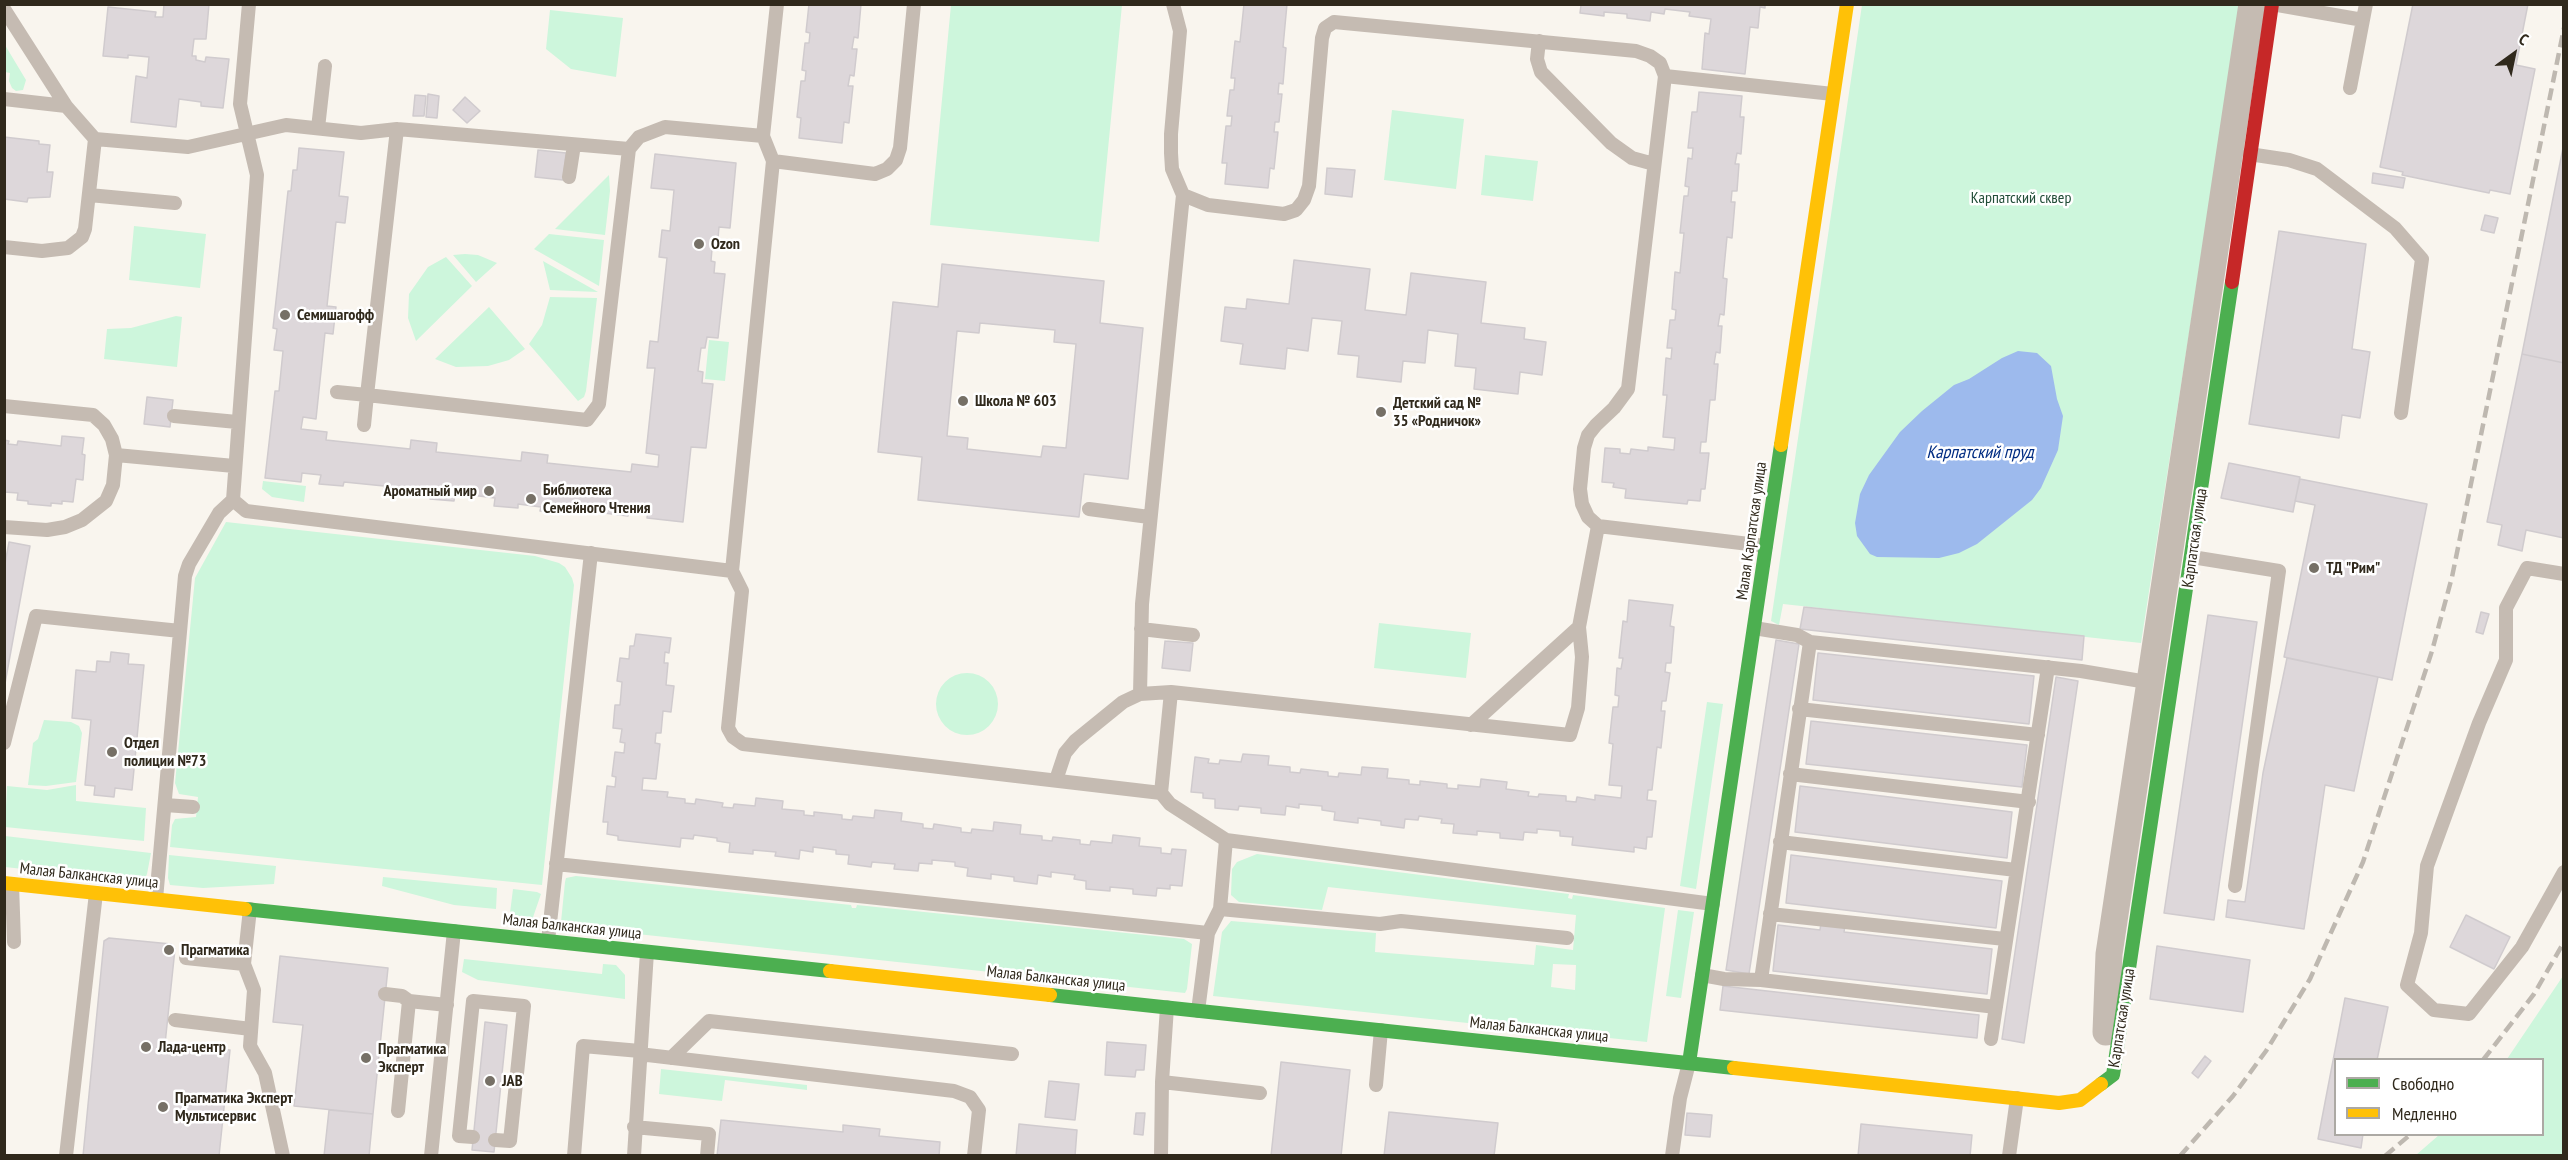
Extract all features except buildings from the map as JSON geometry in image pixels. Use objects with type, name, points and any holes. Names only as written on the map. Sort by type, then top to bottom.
[{"type":"street","name":"Малая Карпатская улица","points":[[1689,1063],[1847,4]]},
{"type":"street","name":"Карпатская улица","points":[[2099,1087],[2108,1022],[2109,954],[2161,684],[2240,152],[2252,4]]},
{"type":"street","name":"Карпатская улица","points":[[2240,152],[2272,5]]},
{"type":"street","name":"Малая Балканская улица","points":[[8,884],[2059,1103],[2080,1100],[2099,1087]]},
{"type":"lane","points":[[156,899],[185,576],[189,564],[219,513],[233,500],[257,175],[240,104],[249,4]]},
{"type":"lane","points":[[777,4],[762,136],[773,161],[732,571],[742,591],[728,728],[733,737],[743,744],[1161,793],[1170,804],[1226,840],[1713,904]]},
{"type":"lane","points":[[773,161],[875,174],[887,169],[896,160],[900,147],[914,4]]},
{"type":"lane","points":[[1140,694],[1141,629],[1149,518],[1183,195],[1172,169],[1171,153],[1180,31],[1173,4]]},
{"type":"lane","points":[[2350,88],[2366,4]]},
{"type":"lane","points":[[2272,5],[2363,20]]},
{"type":"lane","points":[[4,9],[66,106],[95,139],[189,147],[286,125],[362,133],[397,129],[629,149]]},
{"type":"lane","points":[[1183,195],[1208,205],[1284,214],[1296,210],[1304,200],[1309,186],[1322,38],[1325,28],[1334,22],[1636,51],[1650,56],[1660,63],[1665,76],[1628,389],[1614,408],[1588,435],[1584,448],[1580,489],[1582,504],[1588,517],[1598,526],[1766,546]]},
{"type":"lane","points":[[1539,41],[1537,60],[1541,72],[1611,143],[1632,158],[1654,164]]},
{"type":"lane","points":[[318,128],[325,66]]},
{"type":"lane","points":[[1665,76],[1833,94]]},
{"type":"lane","points":[[4,99],[66,106]]},
{"type":"lane","points":[[337,392],[587,420],[599,404],[629,149],[639,137],[665,127],[762,136]]},
{"type":"lane","points":[[364,425],[397,129]]},
{"type":"lane","points":[[4,247],[42,251],[68,248],[76,244],[85,229],[95,139]]},
{"type":"lane","points":[[569,177],[573,145]]},
{"type":"lane","points":[[2240,152],[2289,160],[2317,169],[2395,228],[2422,259],[2401,413]]},
{"type":"lane","points":[[89,195],[175,203]]},
{"type":"lane","points":[[4,406],[93,415],[104,425],[112,439],[116,455],[113,485],[106,501],[82,520],[65,527],[47,530],[4,527]]},
{"type":"lane","points":[[174,416],[237,422]]},
{"type":"lane","points":[[116,455],[234,466]]},
{"type":"lane","points":[[233,500],[246,511],[732,571]]},
{"type":"lane","points":[[1089,509],[1149,518]]},
{"type":"lane","points":[[1056,780],[1065,753],[1075,741],[1123,702],[1140,694],[1171,692],[1570,735],[1578,708],[1582,657],[1579,627],[1598,526]]},
{"type":"lane","points":[[548,941],[591,553]]},
{"type":"lane","points":[[2181,555],[2280,571],[2235,886]]},
{"type":"lane","points":[[2564,574],[2527,568],[2506,608],[2506,660],[2479,723],[2427,866],[2421,933],[2408,986],[2434,1010],[2469,1014],[2522,946],[2564,872]]},
{"type":"lane","points":[[4,742],[36,616],[180,631]]},
{"type":"lane","points":[[1471,725],[1579,627]]},
{"type":"lane","points":[[1754,628],[1797,635],[1810,642],[2048,667],[2161,684]]},
{"type":"lane","points":[[1141,629],[1193,634]]},
{"type":"lane","points":[[1761,980],[1810,642]]},
{"type":"lane","points":[[1991,1039],[2048,667]]},
{"type":"lane","points":[[1161,793],[1171,692]]},
{"type":"lane","points":[[1799,709],[2038,735]]},
{"type":"lane","points":[[1790,774],[2028,802]]},
{"type":"lane","points":[[165,805],[193,807]]},
{"type":"lane","points":[[1198,1011],[1208,933],[1220,909],[1226,840]]},
{"type":"lane","points":[[1780,842],[2016,870]]},
{"type":"lane","points":[[556,864],[1208,933]]},
{"type":"lane","points":[[8,884],[14,942]]},
{"type":"lane","points":[[66,1155],[96,893]]},
{"type":"lane","points":[[250,909],[244,964],[254,990],[250,1046],[265,1073],[283,1155]]},
{"type":"lane","points":[[1220,909],[1380,924],[1401,921],[1567,938]]},
{"type":"lane","points":[[1770,914],[2005,939]]},
{"type":"lane","points":[[431,1155],[454,931]]},
{"type":"lane","points":[[634,1155],[647,952]]},
{"type":"lane","points":[[186,958],[244,964]]},
{"type":"lane","points":[[1702,975],[1996,1007]]},
{"type":"lane","points":[[386,994],[447,1005]]},
{"type":"lane","points":[[398,1111],[410,1000]]},
{"type":"lane","points":[[473,1137],[459,1136],[473,1001],[524,1006],[510,1141],[495,1140]]},
{"type":"lane","points":[[1161,1155],[1162,1082],[1167,1007]]},
{"type":"lane","points":[[175,1020],[251,1029]]},
{"type":"lane","points":[[671,1058],[709,1021],[1011,1054]]},
{"type":"lane","points":[[444,1024],[471,1026]]},
{"type":"lane","points":[[1376,1085],[1381,1030]]},
{"type":"lane","points":[[574,1155],[583,1046],[954,1091],[970,1097],[979,1110],[974,1155]]},
{"type":"lane","points":[[1672,1155],[1680,1098],[1689,1063]]},
{"type":"lane","points":[[1162,1082],[1260,1093]]},
{"type":"lane","points":[[2009,1155],[2017,1098]]},
{"type":"lane","points":[[634,1127],[709,1134],[707,1155]]},
{"type":"green space","points":[[951,5],[1122,5],[1099,242],[930,225]]},
{"type":"green space","name":"Карпатский сквер","points":[[1862,5],[2240,5],[2141,643],[1783,604],[1779,625],[1771,621]]},
{"type":"green space","points":[[550,10],[623,18],[616,77],[571,69],[546,49]]},
{"type":"green space","points":[[5,45],[26,80],[23,90],[16,91],[12,88],[9,81],[10,73],[5,72]]},
{"type":"green space","points":[[1392,110],[1464,119],[1456,189],[1384,180]]},
{"type":"green space","points":[[1485,155],[1538,161],[1533,201],[1481,195]]},
{"type":"green space","points":[[609,175],[610,191],[605,235],[555,229]]},
{"type":"green space","points":[[134,226],[206,234],[200,288],[129,280]]},
{"type":"green space","points":[[549,234],[604,240],[599,286],[534,249]]},
{"type":"green space","points":[[453,255],[478,255],[497,263],[476,282]]},
{"type":"green space","points":[[446,257],[472,286],[416,341],[408,318],[409,294],[428,267]]},
{"type":"green space","points":[[543,261],[598,292],[550,290]]},
{"type":"green space","points":[[550,297],[597,298],[586,391],[584,397],[578,401],[529,344],[542,325]]},
{"type":"green space","points":[[489,307],[525,349],[509,360],[488,366],[456,367],[435,359]]},
{"type":"green space","points":[[176,316],[182,317],[177,367],[104,359],[107,329],[131,328]]},
{"type":"green space","points":[[709,340],[729,342],[725,381],[705,379]]},
{"type":"green space","points":[[263,481],[306,486],[304,502],[272,497],[262,489]]},
{"type":"green space","points":[[226,522],[535,556],[565,567],[574,585],[542,885],[170,847],[172,825],[175,819],[196,817],[198,797],[179,794],[175,783],[195,578]]},
{"type":"green space","points":[[1379,623],[1471,633],[1466,678],[1374,668]]},
{"type":"green space","points":[[967,673],[979,675],[989,682],[996,692],[998,704],[996,716],[989,726],[979,733],[967,735],[955,733],[945,726],[938,716],[936,704],[938,692],[945,682],[955,675]]},
{"type":"green space","points":[[1707,702],[1723,704],[1696,889],[1680,886]]},
{"type":"green space","points":[[44,720],[71,722],[79,726],[82,733],[76,782],[46,786],[28,785],[33,743],[38,739]]},
{"type":"green space","points":[[76,785],[76,801],[146,808],[144,841],[5,827],[7,786],[47,790]]},
{"type":"green space","points":[[5,836],[151,853],[147,874],[143,882],[5,867]]},
{"type":"green space","points":[[1257,854],[1569,894],[1568,898],[1572,899],[1573,895],[1665,908],[1647,1042],[1213,996],[1222,932],[1231,921],[1376,933],[1375,952],[1534,965],[1536,945],[1573,950],[1576,915],[1328,887],[1322,910],[1239,902],[1231,895],[1232,869],[1237,862]],"holes":[[[1553,964],[1576,965],[1575,990],[1551,987]]]},
{"type":"green space","points":[[169,855],[276,866],[274,884],[203,888],[170,885]]},
{"type":"green space","points":[[576,876],[851,905],[852,908],[856,908],[857,905],[1184,939],[1192,944],[1187,989],[1185,993],[563,926],[561,922],[566,878]]},
{"type":"green space","points":[[383,877],[497,888],[496,909],[454,905],[382,886]]},
{"type":"green space","points":[[513,889],[541,894],[531,923],[509,921]]},
{"type":"green space","points":[[1678,910],[1694,912],[1681,998],[1666,996]]},
{"type":"green space","points":[[464,959],[602,974],[603,964],[616,965],[625,975],[625,999],[478,980],[462,972]]},
{"type":"green space","points":[[2563,976],[2563,1155],[2416,1155],[2438,1136],[2544,1136],[2544,1058],[2508,1058]]},
{"type":"green space","points":[[661,1069],[807,1085],[807,1090],[725,1080],[722,1101],[659,1094]]},
{"type":"water","name":"Карпатский пруд","points":[[2018,351],[2037,353],[2051,366],[2057,399],[2063,416],[2058,450],[2041,488],[2032,500],[1977,544],[1959,553],[1939,558],[1877,557],[1870,554],[1857,536],[1855,523],[1860,494],[1869,475],[1900,432],[1954,385]]},
{"type":"railway","points":[[2180,1156],[2233,1096],[2266,1051],[2310,979],[2363,862],[2432,651],[2452,577],[2564,28]]},
{"type":"railway","points":[[2485,1058],[2534,994],[2564,942]]},
{"type":"railway","points":[[2385,1156],[2409,1136]]},
{"type":"traffic: fast","points":[[2101,1084],[2113,1075],[2232,282]]},
{"type":"traffic: fast","points":[[1689,1063],[1781,445]]},
{"type":"traffic: fast","points":[[245,909],[830,971]]},
{"type":"traffic: fast","points":[[1050,995],[1734,1068]]},
{"type":"traffic: slow","points":[[1781,445],[1847,4]]},
{"type":"traffic: slow","points":[[4,883],[245,909]]},
{"type":"traffic: slow","points":[[830,971],[1050,995]]},
{"type":"traffic: slow","points":[[1734,1068],[2059,1103],[2080,1100],[2101,1084]]},
{"type":"traffic: jam","points":[[2232,282],[2272,4]]},
{"type":"place","name":"Ozon","points":[[699,244]]},
{"type":"place","name":"Семишагофф","points":[[285,315]]},
{"type":"place","name":"Школа № 603","points":[[963,401]]},
{"type":"place","name":"Детский сад № 35 «Родничок»","points":[[1381,412]]},
{"type":"place","name":"Ароматный мир","points":[[489,491]]},
{"type":"place","name":"Библиотека Семейного Чтения","points":[[531,499]]},
{"type":"place","name":"ТД \"Рим\"","points":[[2314,568]]},
{"type":"place","name":"Отдел полиции №73","points":[[112,752]]},
{"type":"place","name":"Прагматика","points":[[169,950]]},
{"type":"place","name":"Лада-центр","points":[[146,1047]]},
{"type":"place","name":"Прагматика Эксперт","points":[[366,1058]]},
{"type":"place","name":"JAB","points":[[490,1081]]},
{"type":"place","name":"Прагматика Эксперт Мультисервис","points":[[163,1107]]}]
